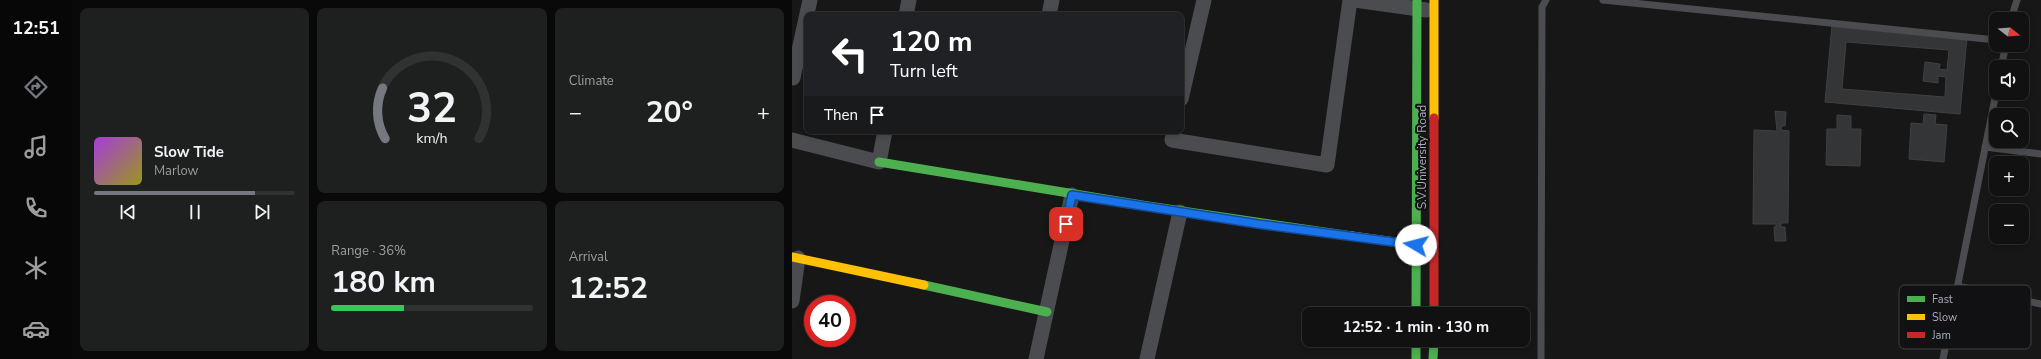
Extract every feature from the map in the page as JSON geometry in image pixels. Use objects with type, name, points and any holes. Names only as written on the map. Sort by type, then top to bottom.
[{"type":"street","points":[[807,12],[810,0]]},
{"type":"street","points":[[907,12],[909,0]]},
{"type":"street","points":[[1050,12],[1052,0]]},
{"type":"street","points":[[1184,87],[1204,0]]},
{"type":"street","points":[[1173,134],[1172,140],[1327,165],[1350,0]]},
{"type":"street","points":[[1355,0],[1434,5]]},
{"type":"street","name":"S.V.University Road","points":[[1416,307],[1417,4]]},
{"type":"street","name":"S.V.University Road","points":[[1434,5],[1434,307]]},
{"type":"street","points":[[793,78],[804,28]]},
{"type":"street","points":[[879,162],[884,134]]},
{"type":"street","points":[[792,140],[879,162],[1072,195],[1180,212],[1416,245]]},
{"type":"street","points":[[1036,359],[1072,195]]},
{"type":"street","points":[[1147,359],[1180,212]]},
{"type":"street","points":[[792,301],[795,258],[1046,312]]},
{"type":"street","points":[[1416,347],[1416,359]]},
{"type":"street","points":[[1434,347],[1434,359]]},
{"type":"lane","points":[[1541,359],[1542,7],[1546,0]]},
{"type":"lane","points":[[1602,0],[1989,39]]},
{"type":"lane","points":[[2013,12],[2017,0]]},
{"type":"lane","points":[[1957,285],[1995,100]]},
{"type":"lane","points":[[1985,147],[2041,154]]},
{"type":"lane","points":[[2031,302],[2041,304]]},
{"type":"lane","points":[[1943,359],[1945,349]]},
{"type":"building","points":[[1832,25],[1967,37],[1960,114],[1825,102]],"holes":[[[1846,42],[1949,50],[1947,70],[1939,69],[1940,64],[1925,62],[1923,81],[1938,83],[1938,76],[1946,77],[1945,97],[1842,89]]]},
{"type":"building","points":[[1775,111],[1786,112],[1785,126],[1782,126],[1781,130],[1789,131],[1788,223],[1781,223],[1781,227],[1785,227],[1786,241],[1775,241],[1774,227],[1776,227],[1776,224],[1753,224],[1754,130],[1777,131]]},
{"type":"building","points":[[1924,114],[1936,115],[1935,124],[1947,125],[1944,162],[1909,159],[1911,123],[1923,124]]},
{"type":"building","points":[[1837,115],[1851,116],[1851,129],[1861,129],[1860,166],[1826,165],[1827,129],[1837,129]]},
{"type":"traffic: fast","points":[[1416,307],[1417,0]]},
{"type":"traffic: fast","points":[[879,162],[1148,206],[1352,236]]},
{"type":"traffic: fast","points":[[924,285],[1047,312]]},
{"type":"traffic: fast","points":[[1416,347],[1416,359]]},
{"type":"traffic: fast","points":[[1433,359],[1434,347]]},
{"type":"traffic: slow","points":[[1434,0],[1434,118]]},
{"type":"traffic: slow","points":[[1352,236],[1416,245]]},
{"type":"traffic: slow","points":[[792,257],[924,285]]},
{"type":"traffic: jam","points":[[1434,118],[1434,307]]},
{"type":"route","points":[[1066,224],[1072,195],[1258,224],[1416,245]]}]
